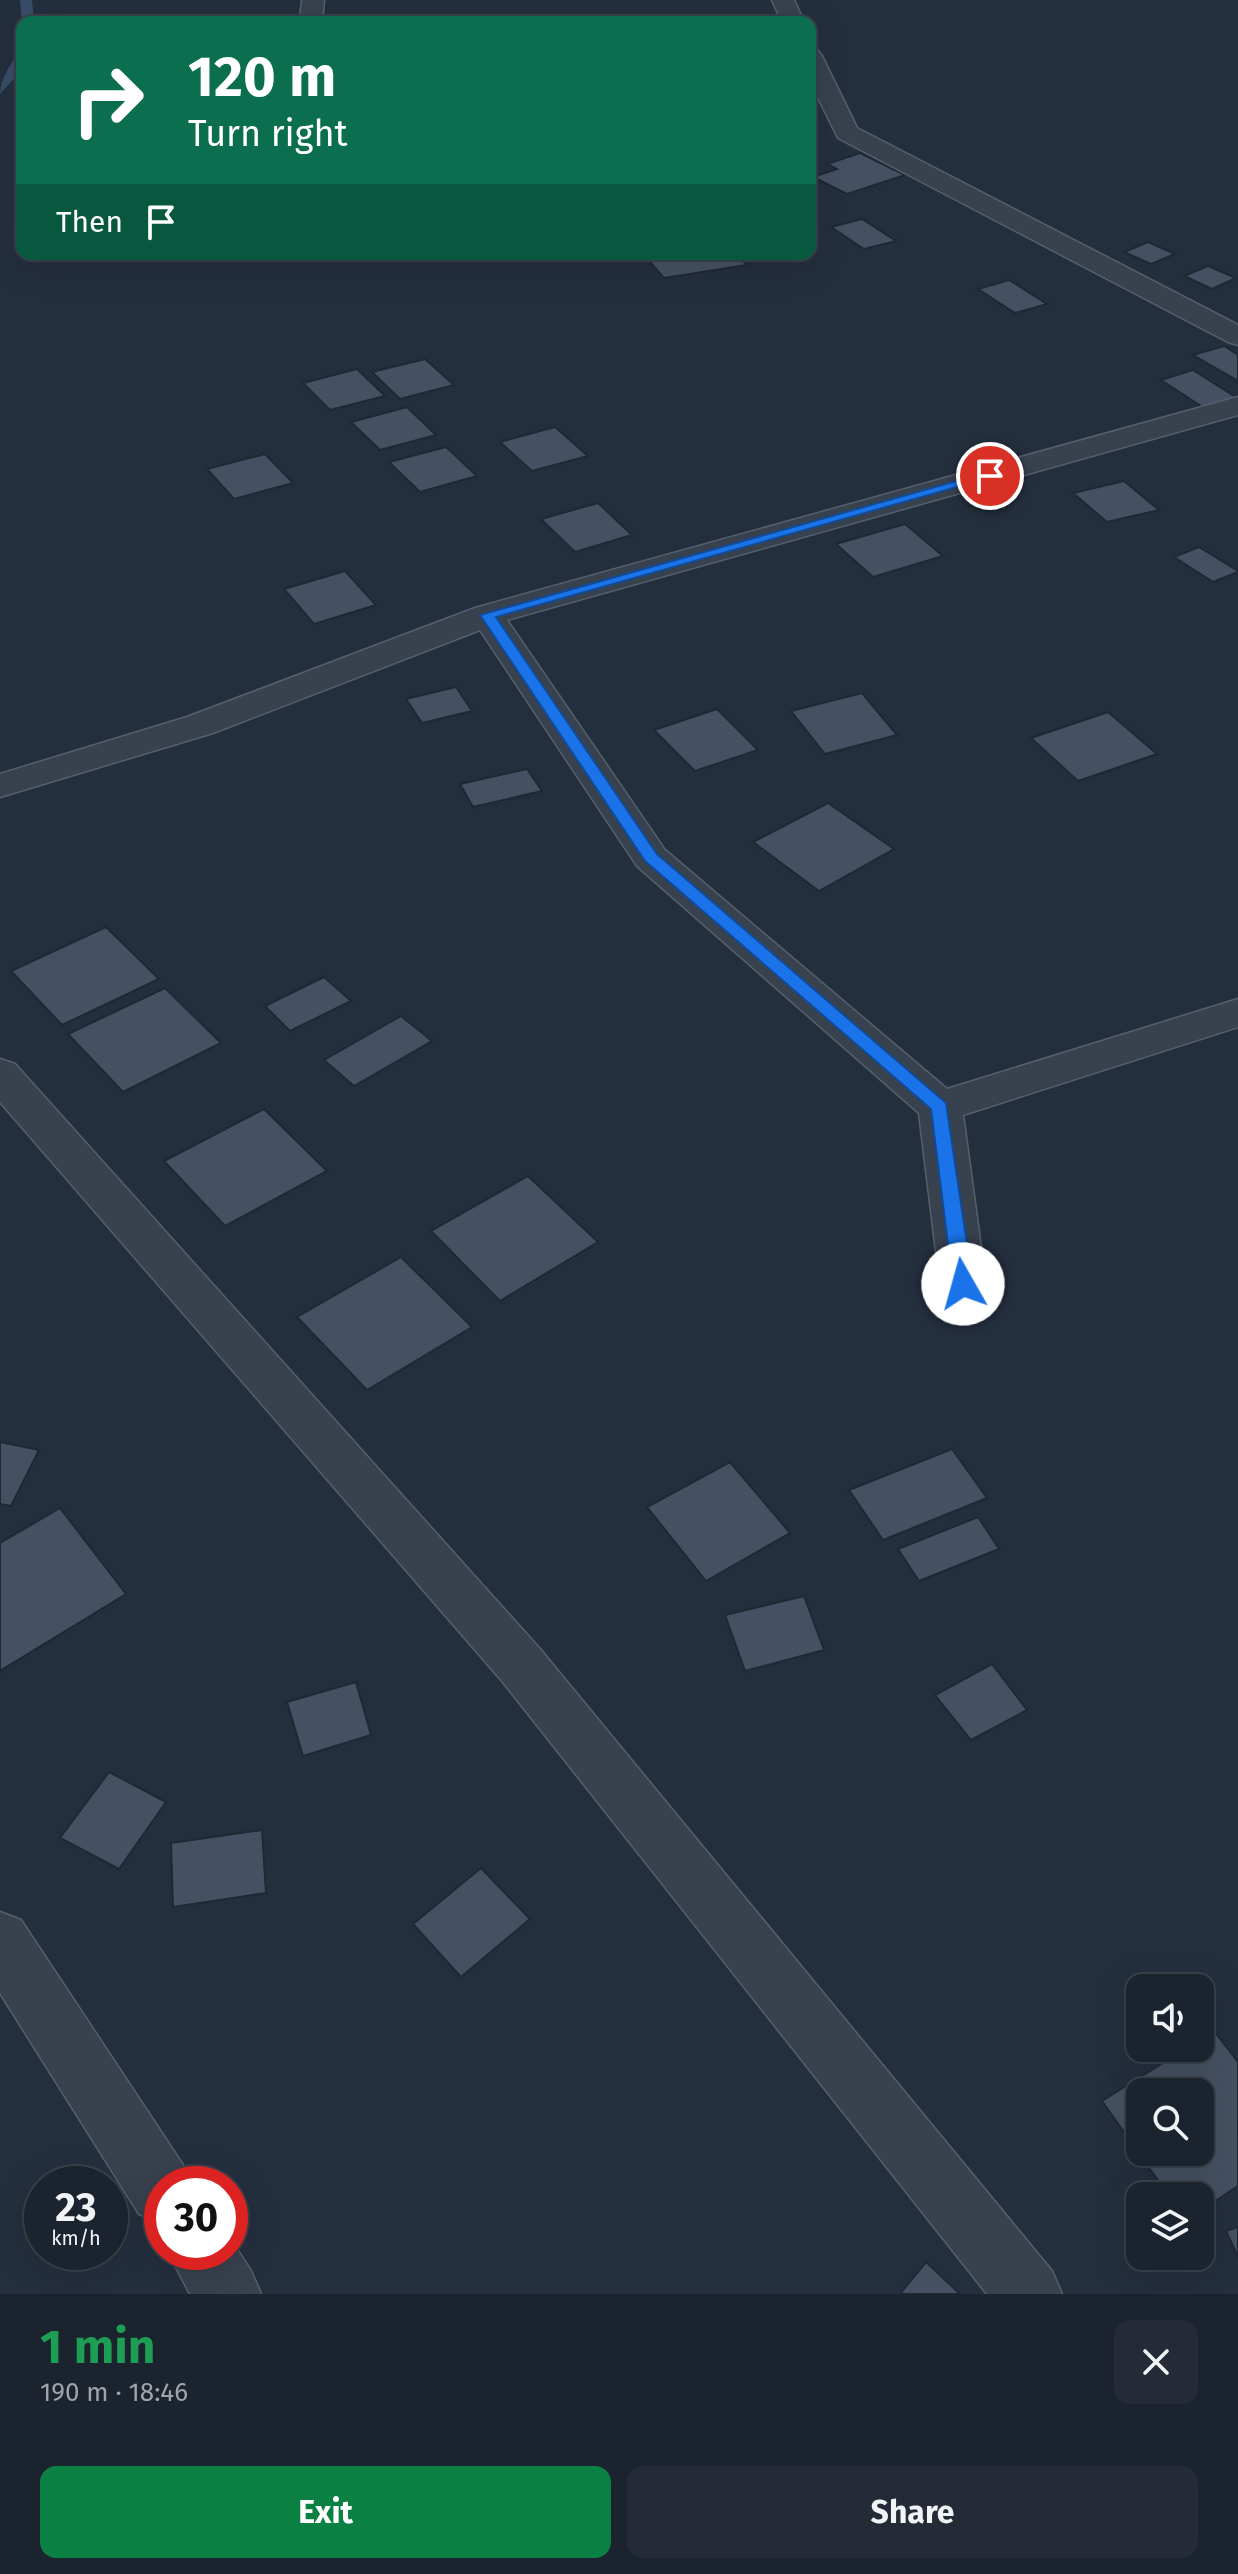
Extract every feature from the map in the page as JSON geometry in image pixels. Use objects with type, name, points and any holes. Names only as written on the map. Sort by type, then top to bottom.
[{"type":"street","points":[[816,80],[823,108],[847,133],[1238,336]]},
{"type":"street","points":[[0,786],[200,725],[487,615],[1238,406]]},
{"type":"street","points":[[487,615],[651,858],[940,1107],[963,1284]]},
{"type":"street","points":[[940,1107],[1238,1013]]},
{"type":"street","points":[[0,1074],[521,1665],[1029,2294]]},
{"type":"street","points":[[0,1940],[146,2166]]},
{"type":"street","points":[[213,2270],[228,2294]]},
{"type":"building","points":[[860,153],[905,175],[847,194],[816,178],[837,169],[827,164]]},
{"type":"building","points":[[862,219],[896,241],[864,249],[831,227]]},
{"type":"building","points":[[1148,242],[1175,254],[1151,264],[1124,252]]},
{"type":"building","points":[[648,260],[742,260],[747,265],[664,278]]},
{"type":"building","points":[[1208,266],[1236,278],[1212,289],[1184,276]]},
{"type":"building","points":[[1009,280],[1047,304],[1015,313],[978,289]]},
{"type":"building","points":[[1224,346],[1238,355],[1238,381],[1193,355]]},
{"type":"building","points":[[425,359],[454,385],[400,399],[372,372]]},
{"type":"building","points":[[357,369],[385,396],[330,410],[303,383]]},
{"type":"building","points":[[1193,370],[1237,398],[1204,408],[1161,380]]},
{"type":"building","points":[[407,407],[436,435],[380,450],[351,422]]},
{"type":"building","points":[[555,427],[588,456],[532,471],[500,442]]},
{"type":"building","points":[[446,447],[477,476],[420,492],[389,462]]},
{"type":"building","points":[[265,454],[293,483],[234,499],[207,469]]},
{"type":"building","points":[[1124,481],[1159,510],[1107,522],[1073,493]]},
{"type":"building","points":[[598,503],[632,535],[575,552],[541,519]]},
{"type":"building","points":[[905,524],[943,556],[873,577],[836,544]]},
{"type":"building","points":[[1199,547],[1238,572],[1213,582],[1174,557]]},
{"type":"building","points":[[345,571],[376,605],[314,624],[284,589]]},
{"type":"building","points":[[456,687],[472,711],[422,723],[406,699]]},
{"type":"building","points":[[862,693],[897,735],[825,754],[791,711]]},
{"type":"building","points":[[717,709],[758,750],[695,771],[654,730]]},
{"type":"building","points":[[1108,712],[1157,754],[1078,781],[1031,738]]},
{"type":"building","points":[[527,769],[542,791],[473,807],[460,784]]},
{"type":"building","points":[[828,803],[894,849],[819,891],[753,842]]},
{"type":"building","points":[[106,927],[159,979],[62,1025],[11,971]]},
{"type":"building","points":[[324,977],[351,1001],[290,1031],[265,1006]]},
{"type":"building","points":[[165,988],[221,1043],[123,1092],[68,1034]]},
{"type":"building","points":[[401,1016],[432,1041],[354,1086],[324,1060]]},
{"type":"building","points":[[264,1109],[327,1171],[225,1226],[164,1161]]},
{"type":"building","points":[[528,1176],[598,1242],[500,1301],[431,1231]]},
{"type":"building","points":[[401,1257],[472,1327],[367,1390],[297,1317]]},
{"type":"building","points":[[0,1442],[39,1450],[11,1506],[0,1504]]},
{"type":"building","points":[[952,1449],[987,1498],[883,1540],[849,1490]]},
{"type":"building","points":[[730,1462],[790,1533],[706,1581],[647,1507]]},
{"type":"building","points":[[60,1508],[126,1594],[0,1671],[0,1543]]},
{"type":"building","points":[[978,1517],[999,1549],[919,1581],[898,1549]]},
{"type":"building","points":[[804,1596],[824,1650],[745,1671],[725,1615]]},
{"type":"building","points":[[992,1664],[1027,1710],[971,1740],[935,1695]]},
{"type":"building","points":[[356,1682],[371,1735],[303,1756],[287,1702]]},
{"type":"building","points":[[109,1772],[166,1802],[119,1869],[60,1838]]},
{"type":"building","points":[[262,1830],[266,1893],[173,1907],[171,1843]]},
{"type":"building","points":[[481,1868],[530,1919],[461,1977],[413,1924]]},
{"type":"building","points":[[1214,2031],[1238,2062],[1238,2186],[1214,2202],[1214,2182],[1159,2182],[1148,2166],[1214,2166],[1214,2078],[1139,2078],[1165,2062],[1214,2062]]},
{"type":"building","points":[[1126,2086],[1126,2135],[1102,2101]]},
{"type":"building","points":[[1238,2227],[1238,2257],[1226,2231]]},
{"type":"building","points":[[926,2262],[960,2294],[900,2294]]},
{"type":"waterway","points":[[26,0],[27,16]]},
{"type":"waterway","points":[[0,90],[16,70]]},
{"type":"route","points":[[963,1284],[940,1107],[651,858],[487,615],[990,476]]}]
